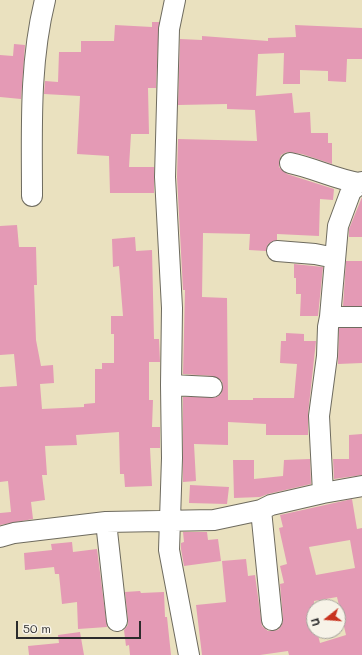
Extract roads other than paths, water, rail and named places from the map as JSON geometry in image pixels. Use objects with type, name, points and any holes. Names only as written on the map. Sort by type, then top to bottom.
[{"type":"street","points":[[32,196],[33,75],[39,24],[45,0]]},
{"type":"street","points":[[175,0],[169,29],[165,177],[172,308],[172,458],[169,550],[188,655]]},
{"type":"street","points":[[290,163],[307,167],[347,181],[360,183]]},
{"type":"street","points":[[323,493],[319,416],[327,356],[328,327],[338,226],[351,191],[360,183]]},
{"type":"street","points":[[277,251],[315,254],[335,258]]},
{"type":"street","points":[[330,317],[362,317]]},
{"type":"street","points":[[171,385],[212,387]]},
{"type":"street","points":[[0,537],[14,533],[106,522],[214,520],[261,510],[271,505],[323,493],[362,486]]},
{"type":"street","points":[[261,510],[272,620]]},
{"type":"street","points":[[106,522],[117,621]]}]
